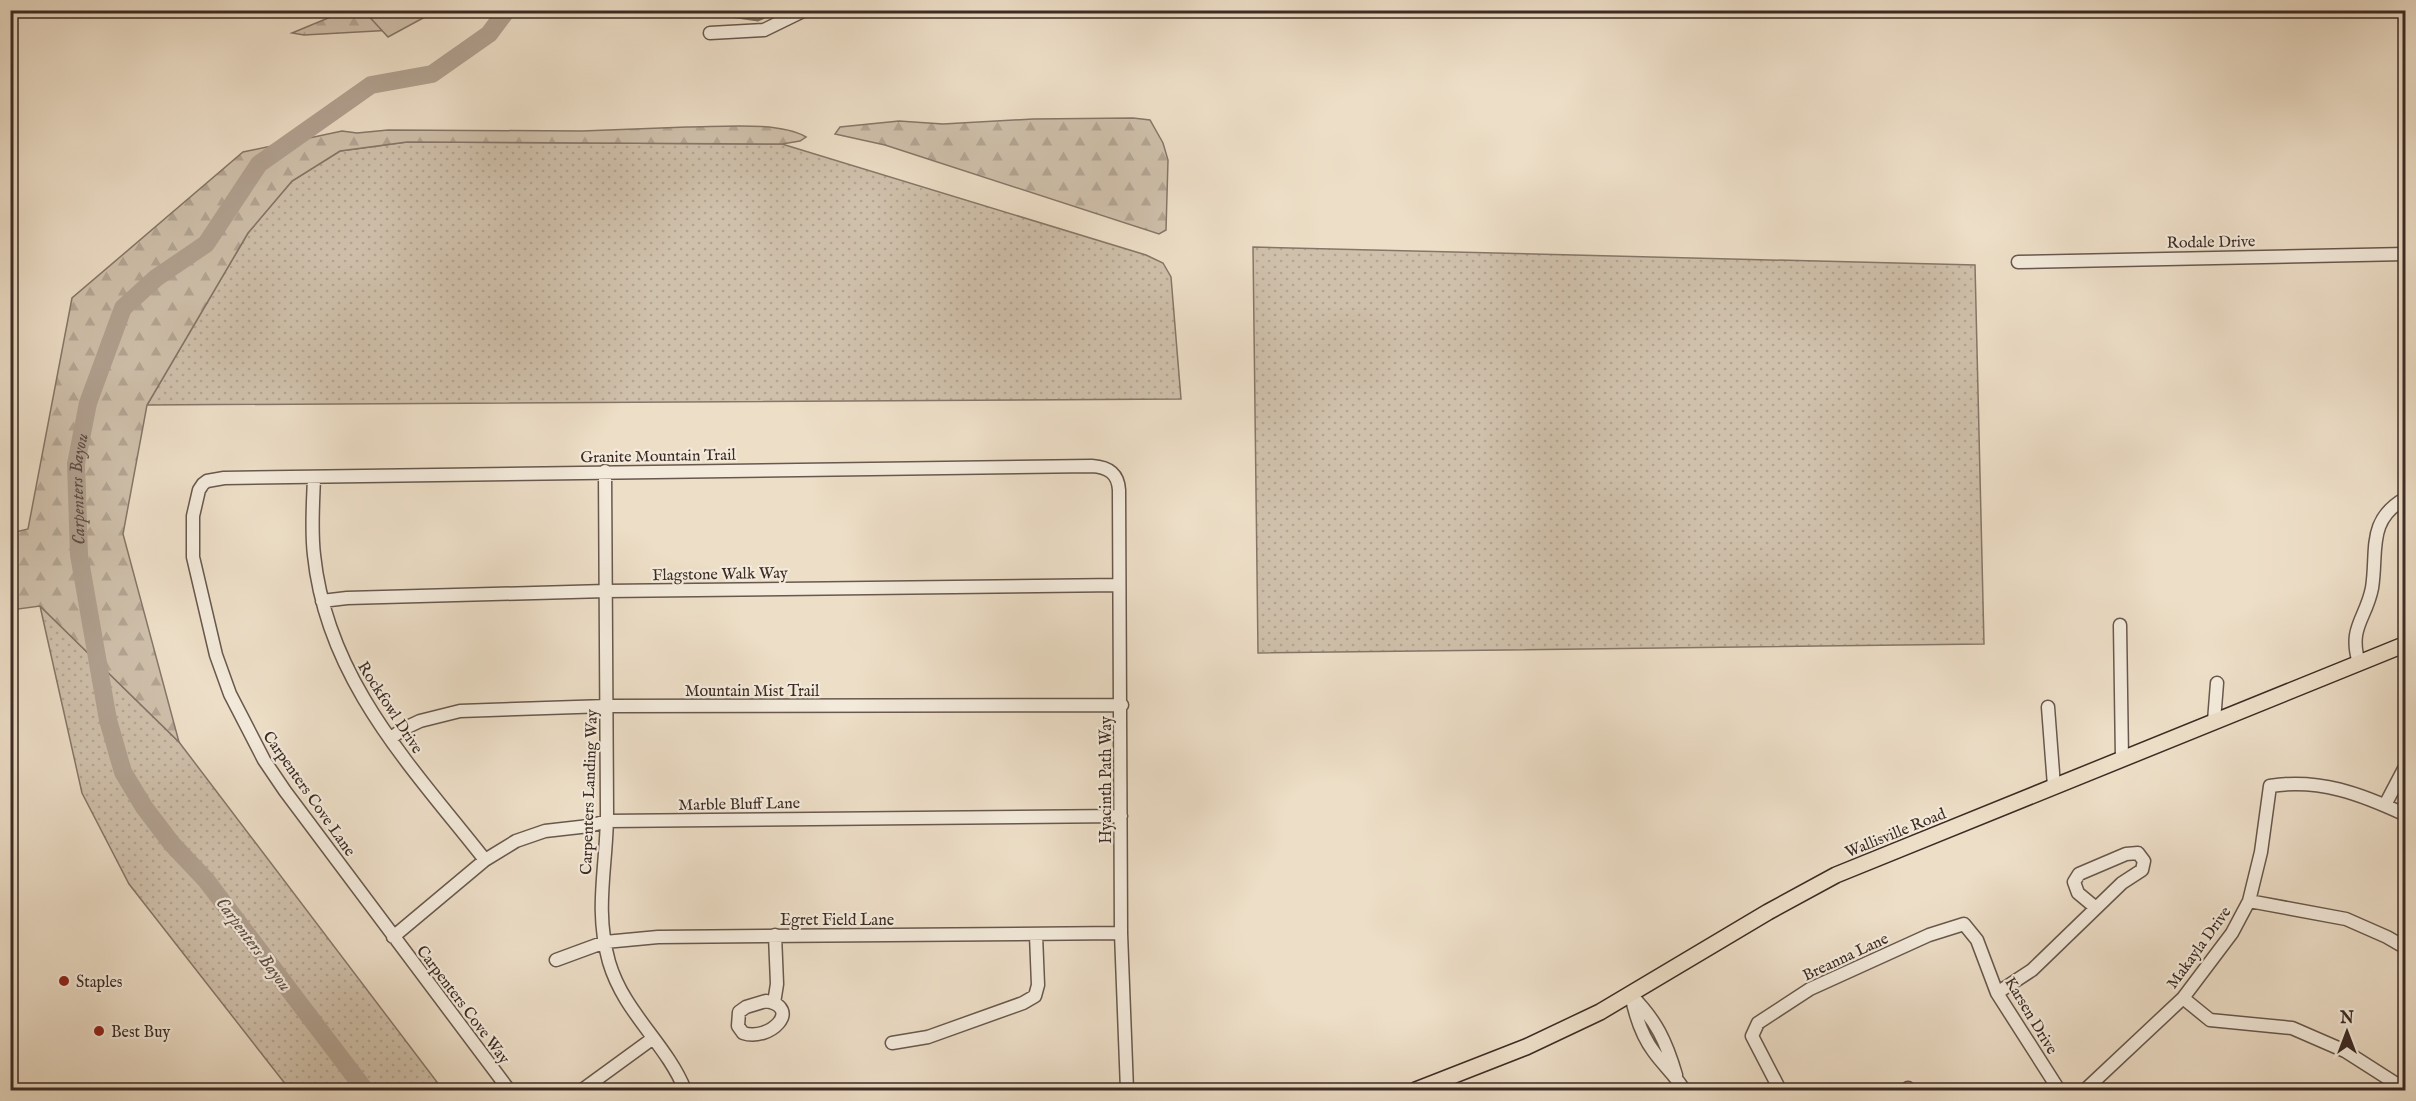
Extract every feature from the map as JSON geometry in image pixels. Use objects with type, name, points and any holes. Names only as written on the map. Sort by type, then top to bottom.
[{"type":"main road","name":"Wallisville Road","points":[[1416,1090],[1526,1047],[1600,1012],[1735,931],[1836,875],[2406,644]]},
{"type":"street","points":[[710,33],[764,30],[805,10]]},
{"type":"street","name":"Rodale Drive","points":[[2018,262],[2406,254]]},
{"type":"street","name":"Granite Mountain Trail","points":[[202,484],[224,478],[605,471],[1092,466],[1107,468],[1113,472]]},
{"type":"street","name":"Carpenters Landing Way","points":[[605,471],[607,821],[601,902],[605,942],[612,970],[622,993],[652,1039],[675,1068],[686,1090]]},
{"type":"street","name":"Hyacinth Path Way","points":[[1113,472],[1117,478],[1119,490],[1122,705],[1121,933],[1127,1090]]},
{"type":"street","name":"Rockfowl Drive","points":[[314,478],[313,553],[322,601],[334,641],[346,670],[390,740],[485,860]]},
{"type":"street","name":"Carpenters Cove Lane","points":[[202,484],[192,516],[192,557],[216,655],[230,694],[264,760],[393,937]]},
{"type":"street","points":[[2359,663],[2354,647],[2355,634],[2372,589],[2378,530],[2388,510],[2406,498]]},
{"type":"street","name":"Flagstone Walk Way","points":[[322,601],[347,598],[606,591],[1119,585]]},
{"type":"street","points":[[2120,624],[2122,759]]},
{"type":"street","points":[[2214,722],[2217,683]]},
{"type":"street","name":"Mountain Mist Trail","points":[[390,740],[402,729],[420,720],[451,712],[608,706],[1122,705]]},
{"type":"street","points":[[2048,707],[2054,786]]},
{"type":"street","points":[[2406,765],[2385,805],[2406,815]]},
{"type":"street","name":"Makayla Drive","points":[[2085,1090],[2183,998],[2232,933],[2249,901],[2261,852],[2270,786],[2288,783],[2317,784],[2385,805]]},
{"type":"street","name":"Marble Bluff Lane","points":[[393,937],[485,860],[516,841],[545,831],[589,826],[607,821],[1121,816]]},
{"type":"street","points":[[1997,993],[2032,970],[2122,883],[2142,870],[2144,861],[2138,853],[2126,854],[2079,874],[2074,882],[2078,893],[2096,908]]},
{"type":"street","points":[[2249,901],[2346,919],[2406,948]]},
{"type":"street","name":"Karsen Drive","points":[[1964,924],[1977,940],[1997,993],[2059,1090]]},
{"type":"street","name":"Breanna Lane","points":[[1780,1090],[1752,1036],[1758,1023],[1810,989],[1929,935],[1964,924]]},
{"type":"street","name":"Egret Field Lane","points":[[556,960],[605,942],[658,937],[1121,933]]},
{"type":"street","points":[[892,1043],[928,1036],[1023,1003],[1035,996],[1038,985],[1036,934]]},
{"type":"street","points":[[774,1003],[777,984],[775,935]]},
{"type":"street","name":"Carpenters Cove Way","points":[[393,937],[509,1090]]},
{"type":"street","points":[[1631,994],[1650,1013],[1667,1044],[1677,1079],[1684,1090]]},
{"type":"street","points":[[2183,998],[2210,1020],[2292,1028],[2345,1051],[2406,1090]]},
{"type":"street","points":[[582,1090],[652,1039]]},
{"type":"green space","points":[[345,11],[432,11],[394,30],[304,35],[292,33]]},
{"type":"green space","points":[[364,11],[436,11],[388,37]]},
{"type":"green space","points":[[1133,118],[1150,120],[1163,143],[1168,160],[1166,230],[1159,234],[885,145],[835,134],[840,127],[899,121],[943,124],[1033,119]]},
{"type":"green space","points":[[765,127],[794,132],[806,137],[800,141],[782,144],[407,142],[340,151],[292,181],[248,233],[147,405],[123,534],[179,742],[40,606],[11,610],[11,533],[28,529],[72,298],[243,152],[342,131],[357,133],[388,130],[582,131]]},
{"type":"green space","points":[[407,142],[782,144],[1146,255],[1163,263],[1171,277],[1181,399],[147,405],[248,233],[292,181],[340,151]]},
{"type":"green space","points":[[1253,247],[1975,265],[1984,644],[1258,653]]},
{"type":"green space","points":[[40,606],[179,742],[443,1090],[290,1090],[129,884],[82,793]]},
{"type":"waterway","name":"Carpenters Bayou","points":[[365,1090],[206,880],[172,844],[144,807],[123,772],[108,720],[79,555],[76,464],[88,403],[123,308],[156,278],[206,244],[259,164],[371,85],[432,74],[489,34],[507,10]]},
{"type":"waterway","points":[[505,14],[703,12],[758,20],[780,10]]},
{"type":"place","name":"Staples","points":[[64,981]]},
{"type":"place","name":"Best Buy","points":[[99,1031]]}]
